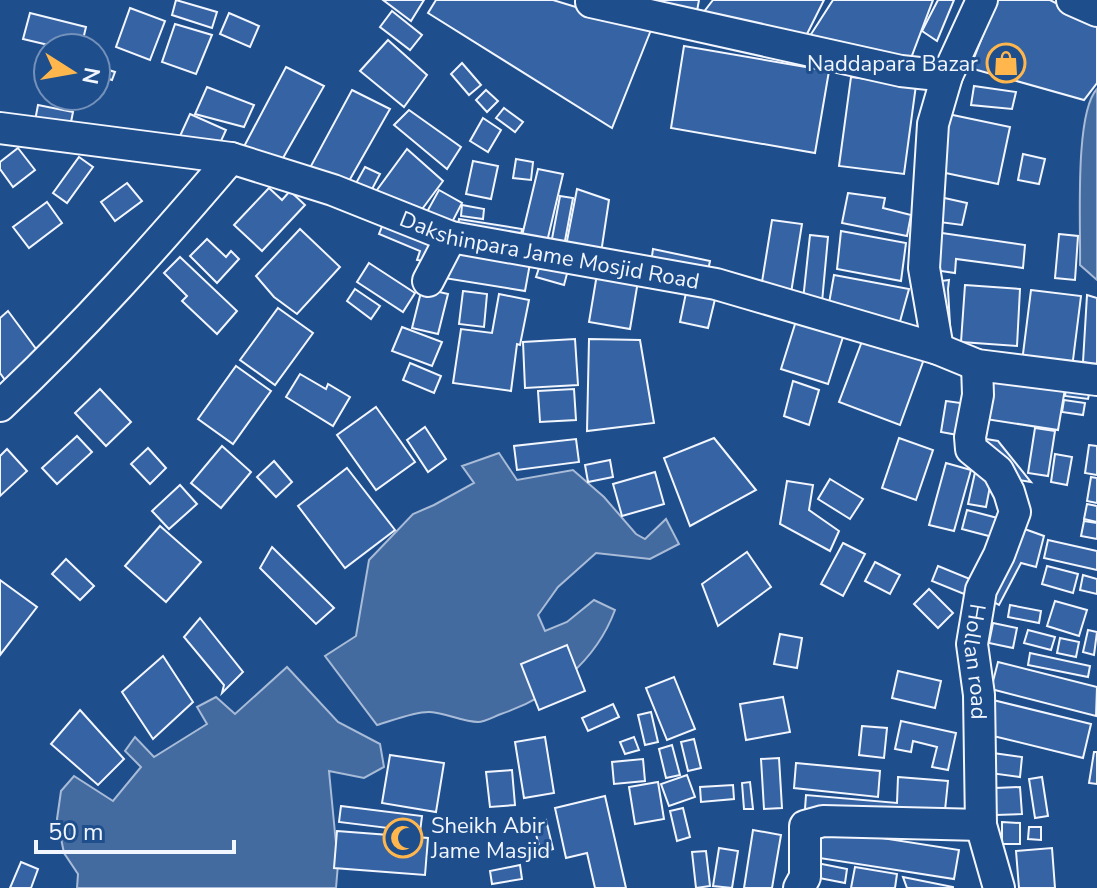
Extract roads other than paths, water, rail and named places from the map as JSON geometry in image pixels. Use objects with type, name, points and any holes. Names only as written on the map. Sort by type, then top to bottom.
[{"type":"street","points":[[938,349],[924,268],[933,124],[947,76],[982,0]]},
{"type":"street","points":[[1072,0],[1097,11]]},
{"type":"street","points":[[591,2],[901,71],[947,76]]},
{"type":"street","name":"Dakshinpara Jame Mosjid Road","points":[[0,128],[231,158],[333,190],[451,237],[716,284],[938,349],[977,365],[1097,380]]},
{"type":"street","points":[[0,406],[66,344],[231,158]]},
{"type":"street","points":[[428,281],[451,237]]},
{"type":"street","name":"Hollan road","points":[[977,365],[978,395],[970,437],[971,449],[998,471],[1015,512],[999,555],[981,590],[972,644],[979,695],[981,825],[999,888]]},
{"type":"street","points":[[799,888],[805,877],[805,826],[823,821],[981,825]]},
{"type":"water","points":[[1097,89],[1097,280],[1080,265],[1080,200],[1085,122]]},
{"type":"water","points":[[499,453],[517,480],[573,470],[604,497],[636,534],[645,539],[666,519],[679,544],[650,559],[596,553],[558,587],[538,615],[545,631],[567,622],[594,600],[615,610],[607,628],[584,661],[538,698],[481,722],[424,712],[377,725],[325,656],[356,636],[369,560],[413,514],[474,483],[462,466]]},
{"type":"water","points":[[287,667],[338,722],[380,744],[384,767],[364,778],[329,771],[338,864],[336,888],[77,888],[78,874],[64,853],[57,819],[61,791],[74,776],[113,801],[141,767],[125,751],[135,737],[154,757],[207,724],[197,707],[216,697],[235,714]]},
{"type":"place","name":"Naddapara Bazar","points":[[1006,63]]},
{"type":"place","name":"Sheikh Abir Jame Masjid","points":[[403,838]]}]
